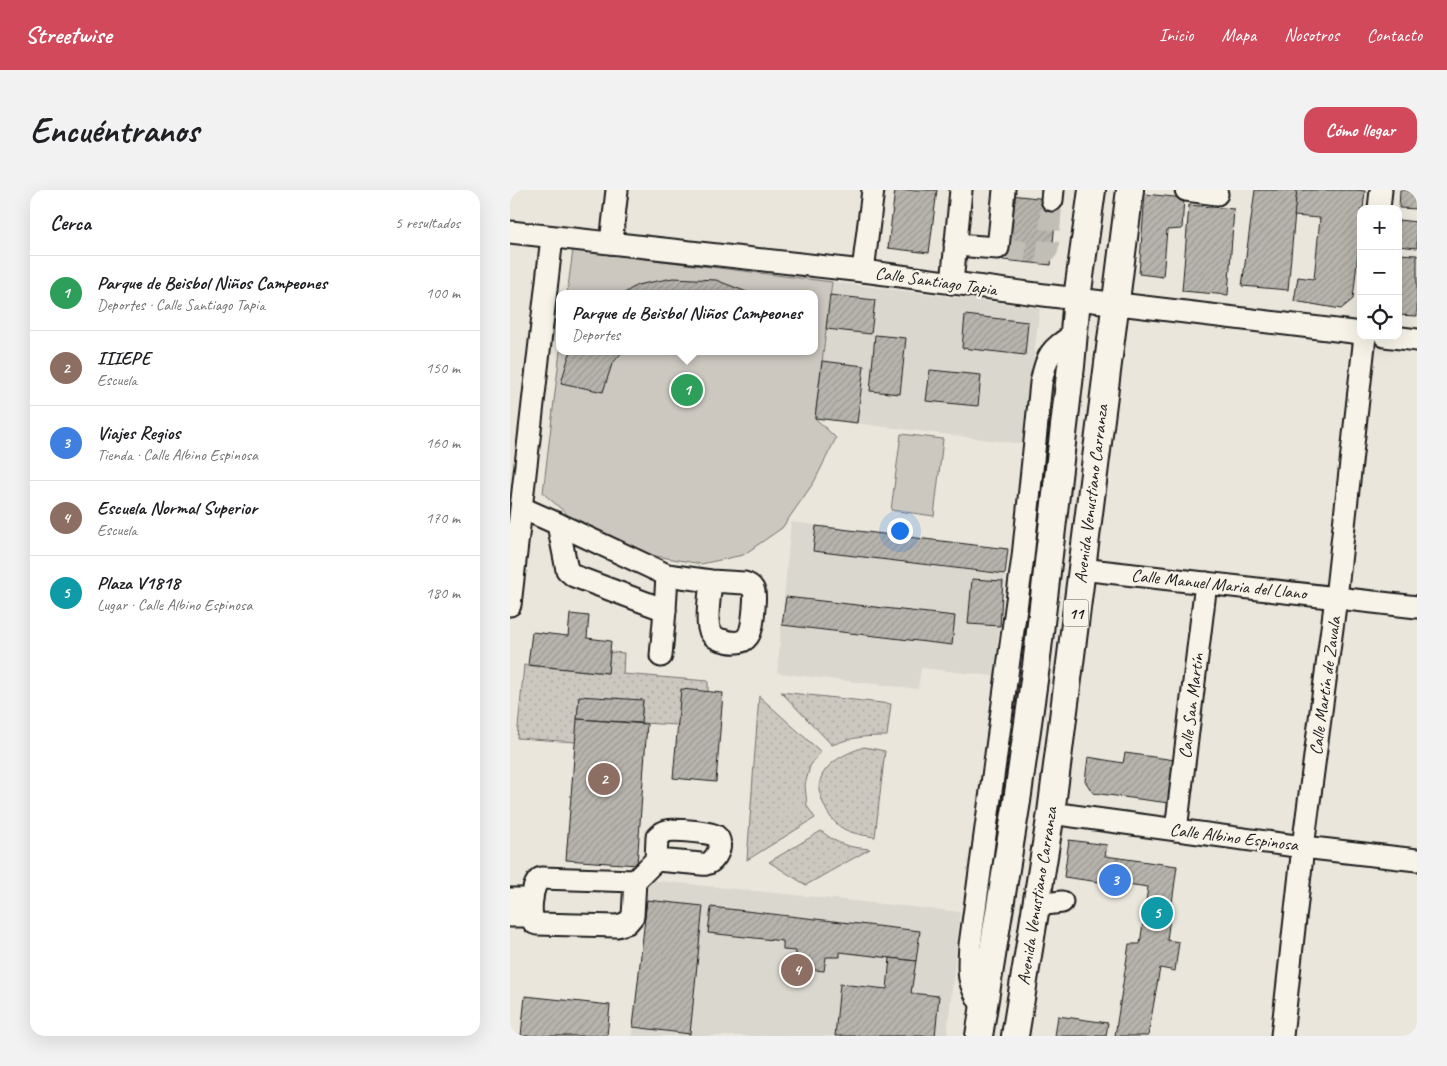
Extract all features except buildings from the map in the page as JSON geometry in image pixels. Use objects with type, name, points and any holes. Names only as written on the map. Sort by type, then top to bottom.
[{"type":"main road","name":"Avenida Venustiano Carranza","points":[[979,1036],[1017,801],[1036,666],[1077,298],[1092,190]]},
{"type":"main road","name":"Avenida Venustiano Carranza","points":[[1015,1036],[1049,903],[1051,813],[1130,190]]},
{"type":"street","points":[[611,243],[617,190]]},
{"type":"street","points":[[864,271],[873,190]]},
{"type":"street","points":[[952,283],[961,190]]},
{"type":"street","points":[[955,245],[1002,249],[1004,190]]},
{"type":"street","points":[[1186,190],[1217,194]]},
{"type":"street","points":[[1379,205],[1381,190]]},
{"type":"street","name":"Calle Santiago Tapia","points":[[510,232],[864,271],[1357,333]]},
{"type":"street","points":[[510,605],[552,237]]},
{"type":"street","points":[[1402,338],[1417,340]]},
{"type":"street","name":"Calle Martín de Zavala","points":[[1282,1036],[1336,598],[1365,340]]},
{"type":"street","points":[[522,508],[667,575],[710,581]]},
{"type":"street","points":[[558,524],[567,570],[574,576],[665,610]]},
{"type":"street","name":"Calle Manuel Maria del Llano","points":[[1081,569],[1417,607]]},
{"type":"street","points":[[661,656],[667,575]]},
{"type":"street","name":"Calle San Martín","points":[[1176,830],[1206,582]]},
{"type":"street","name":"Calle Albino Espinosa","points":[[1051,813],[1417,860]]},
{"type":"street","points":[[635,881],[540,878],[533,886],[532,920],[537,924],[610,927],[627,923],[633,916],[635,881],[656,860]]},
{"type":"street","points":[[510,899],[532,908]]},
{"type":"street","points":[[510,916],[532,908]]},
{"type":"shaded area","points":[[573,250],[832,282],[815,418],[836,438],[814,482],[782,528],[743,555],[701,564],[650,555],[568,515],[543,493],[560,355],[818,355],[818,290],[568,290]]},
{"type":"shaded area","points":[[832,282],[1040,308],[1022,444],[815,418]]},
{"type":"shaded area","points":[[901,434],[943,439],[934,516],[891,510]]},
{"type":"shaded area","points":[[791,522],[1008,549],[994,676],[921,668],[918,689],[777,673]]},
{"type":"shaded area","points":[[610,652],[624,653],[623,674],[708,681],[708,692],[681,690],[678,725],[641,723],[643,701],[579,697],[576,742],[517,738],[524,665],[608,673]]},
{"type":"shaded area","points":[[781,692],[891,704],[887,736],[846,740],[832,745]]},
{"type":"shaded area","points":[[759,696],[821,752],[810,766],[805,785],[807,806],[815,818],[747,860]]},
{"type":"shaded area","points":[[864,747],[885,751],[875,837],[854,833],[844,829],[834,821],[827,812],[819,790],[823,773],[828,767],[841,757]]},
{"type":"shaded area","points":[[821,831],[844,844],[870,849],[806,885],[769,862]]},
{"type":"shaded area","points":[[649,880],[960,912],[947,1036],[632,1036]]},
{"type":"tunnel","points":[[1005,249],[1046,252],[1048,249],[1052,200]]},
{"type":"place","name":"Parque de Beisbol Niños Campeones","points":[[687,390]]},
{"type":"place","name":"IIIEPE","points":[[604,779]]},
{"type":"place","name":"Viajes Regios","points":[[1115,880]]},
{"type":"place","name":"Plaza V1818","points":[[1157,913]]},
{"type":"place","name":"Escuela Normal Superior","points":[[797,970]]}]
